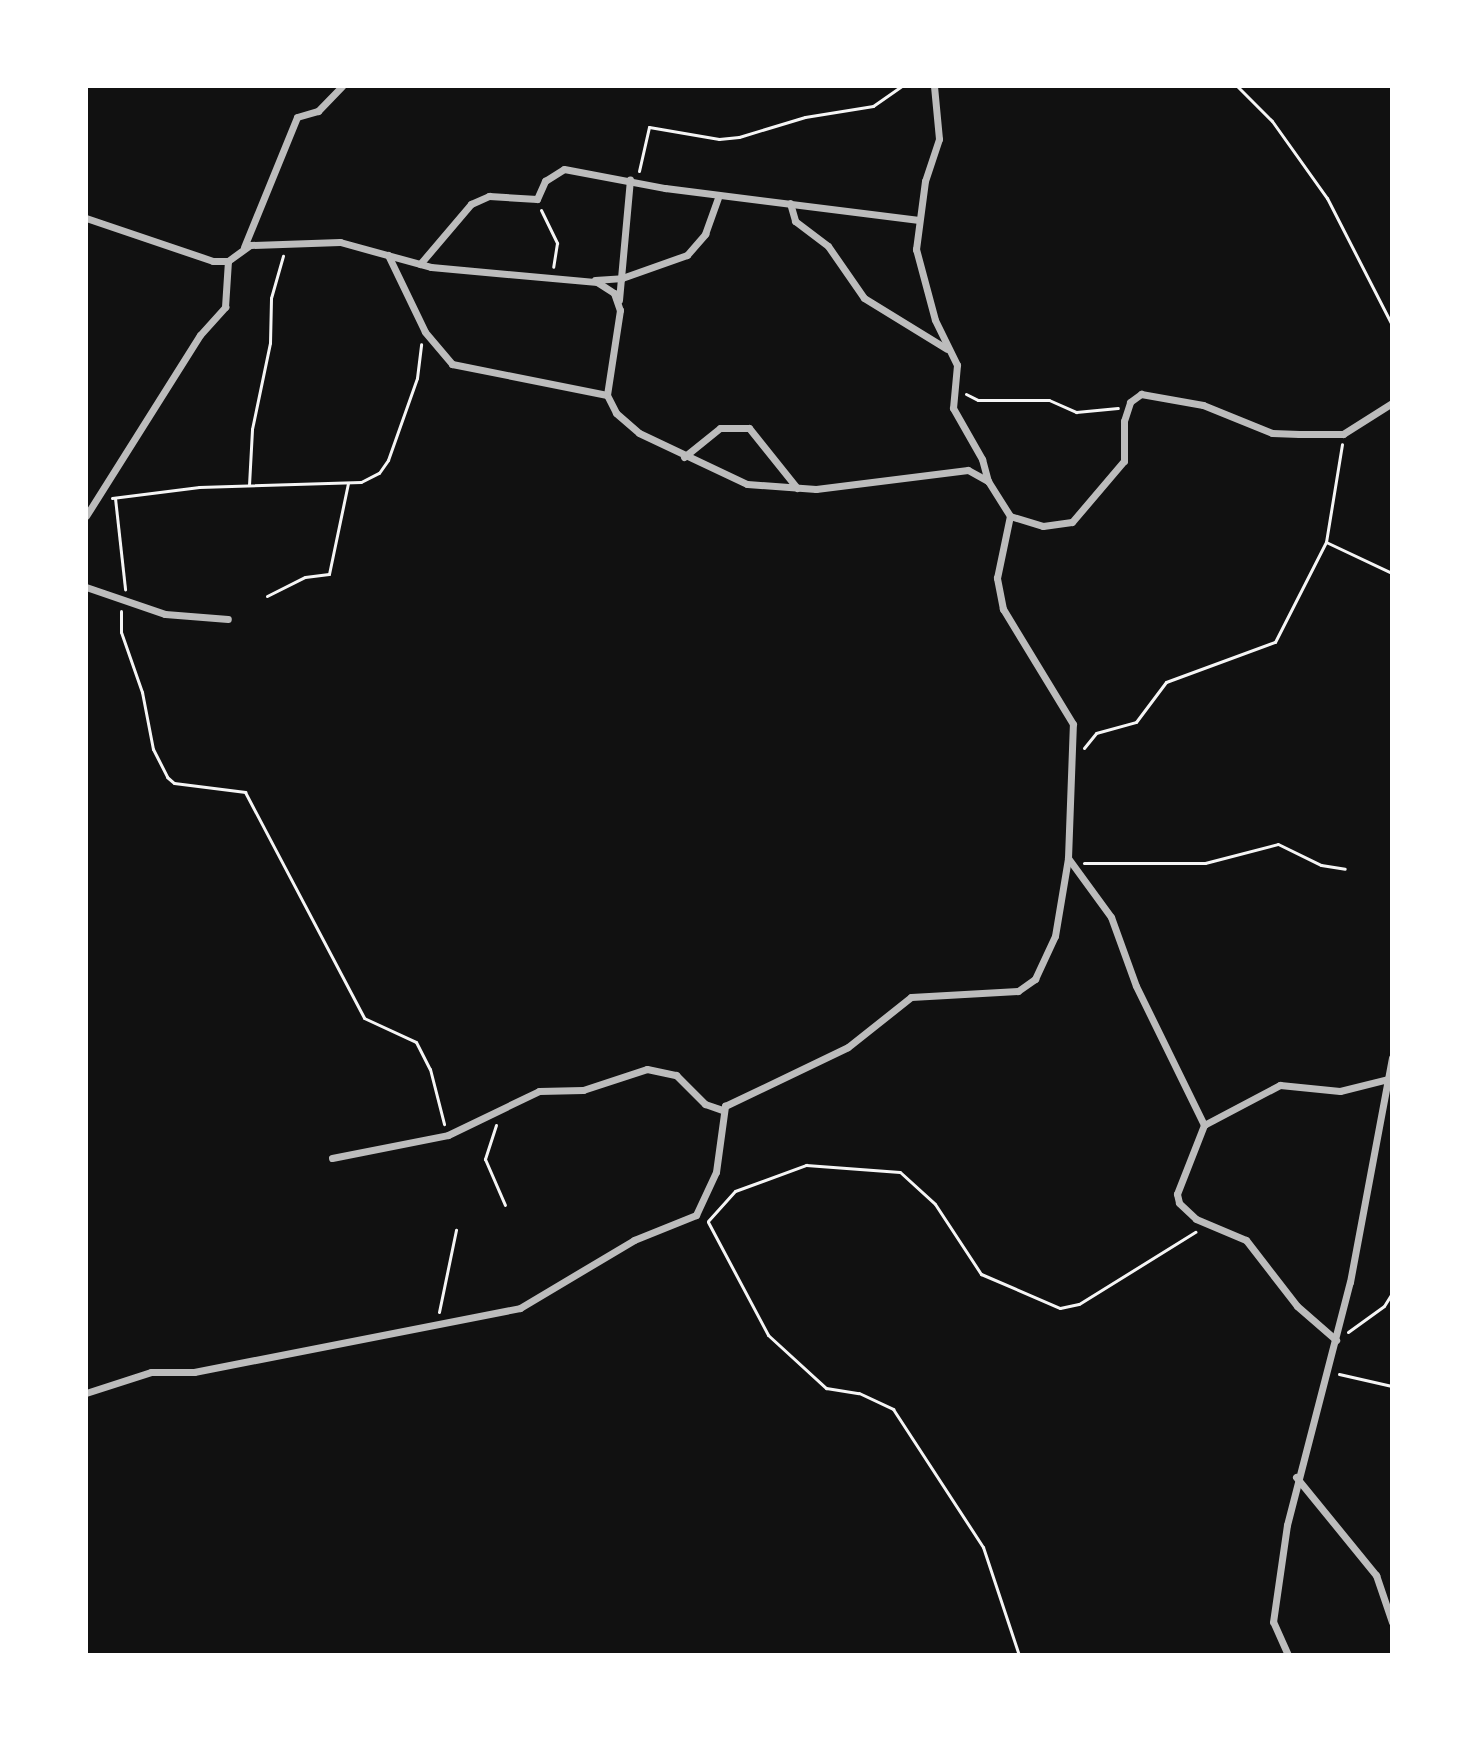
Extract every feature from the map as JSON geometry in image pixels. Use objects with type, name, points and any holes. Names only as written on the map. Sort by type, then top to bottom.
[{"type":"street","points":[[86,516],[130,440],[169,389],[203,330],[225,307],[228,261],[244,248],[297,117],[318,111],[342,86]]},
{"type":"street","points":[[934,86],[939,139],[917,220],[923,281],[948,350],[957,365],[953,408],[979,452],[988,481],[1010,516],[1043,526],[1064,526],[1080,516],[1124,461],[1128,408],[1136,397],[1148,392],[1203,405],[1272,433],[1343,434],[1392,403]]},
{"type":"street","points":[[420,264],[471,204],[483,197],[537,199],[545,181],[564,169],[719,195],[917,220]]},
{"type":"street","points":[[607,395],[633,180]]},
{"type":"street","points":[[244,248],[340,242],[420,264],[481,275],[586,280],[622,278],[661,267],[696,248],[719,195]]},
{"type":"street","points":[[790,203],[795,221],[828,246],[864,298],[948,350]]},
{"type":"street","points":[[86,218],[141,233],[176,251],[228,261]]},
{"type":"street","points":[[388,255],[425,332],[442,355],[466,370],[560,383],[607,395],[631,427],[684,457],[747,484],[840,487],[946,469],[968,470],[988,481]]},
{"type":"street","points":[[586,280],[607,287],[619,303]]},
{"type":"street","points":[[684,457],[720,428],[749,428],[797,488]]},
{"type":"street","points":[[332,1158],[448,1135],[500,1114],[539,1091],[583,1090],[647,1069],[676,1075],[705,1104],[722,1110],[848,1047],[911,997],[933,1000],[1026,987],[1055,936],[1070,861],[1071,716],[1022,646],[998,589],[1010,516]]},
{"type":"street","points":[[86,587],[123,596],[165,614],[228,619]]},
{"type":"street","points":[[1070,861],[1111,917],[1136,986],[1204,1125]]},
{"type":"street","points":[[1288,1655],[1273,1622],[1296,1477],[1336,1340],[1392,1058]]},
{"type":"street","points":[[1336,1340],[1297,1306],[1246,1240],[1182,1209],[1177,1194],[1204,1125],[1280,1085],[1340,1091],[1388,1079]]},
{"type":"street","points":[[86,1393],[151,1372],[194,1372],[520,1308],[634,1240],[690,1219],[700,1206],[716,1172],[722,1110]]},
{"type":"street","points":[[1296,1477],[1376,1575],[1392,1622]]},
{"type":"path","points":[[633,180],[649,127],[719,139],[739,137],[805,117],[873,106],[902,86]]},
{"type":"path","points":[[1237,86],[1272,121],[1327,198],[1392,325]]},
{"type":"path","points":[[537,199],[557,243],[552,277]]},
{"type":"path","points":[[249,485],[252,429],[270,343],[271,298],[286,244]]},
{"type":"path","points":[[98,499],[249,485],[348,483],[379,473],[388,460],[417,378],[425,332]]},
{"type":"path","points":[[957,386],[978,400],[1049,400],[1076,412],[1128,408]]},
{"type":"path","points":[[1072,764],[1096,733],[1136,722],[1166,682],[1265,650],[1275,642],[1326,542],[1340,481],[1343,434]]},
{"type":"path","points":[[267,596],[305,577],[329,574],[348,483]]},
{"type":"path","points":[[115,498],[123,596],[121,632],[159,764],[174,783],[245,792],[364,1018],[416,1042],[430,1069],[448,1135]]},
{"type":"path","points":[[1326,542],[1392,573]]},
{"type":"path","points":[[1070,861],[1205,863],[1251,847],[1278,844],[1321,865],[1345,869]]},
{"type":"path","points":[[500,1114],[485,1159],[505,1205]]},
{"type":"path","points":[[708,1221],[735,1191],[806,1165],[900,1172],[935,1204],[981,1274],[1060,1308],[1079,1304],[1209,1224]]},
{"type":"path","points":[[700,1206],[768,1335],[826,1388],[859,1393],[893,1409],[983,1547],[1019,1655]]},
{"type":"path","points":[[437,1323],[456,1230]]},
{"type":"path","points":[[1336,1340],[1373,1316],[1392,1293]]},
{"type":"path","points":[[1327,1370],[1392,1386]]}]
